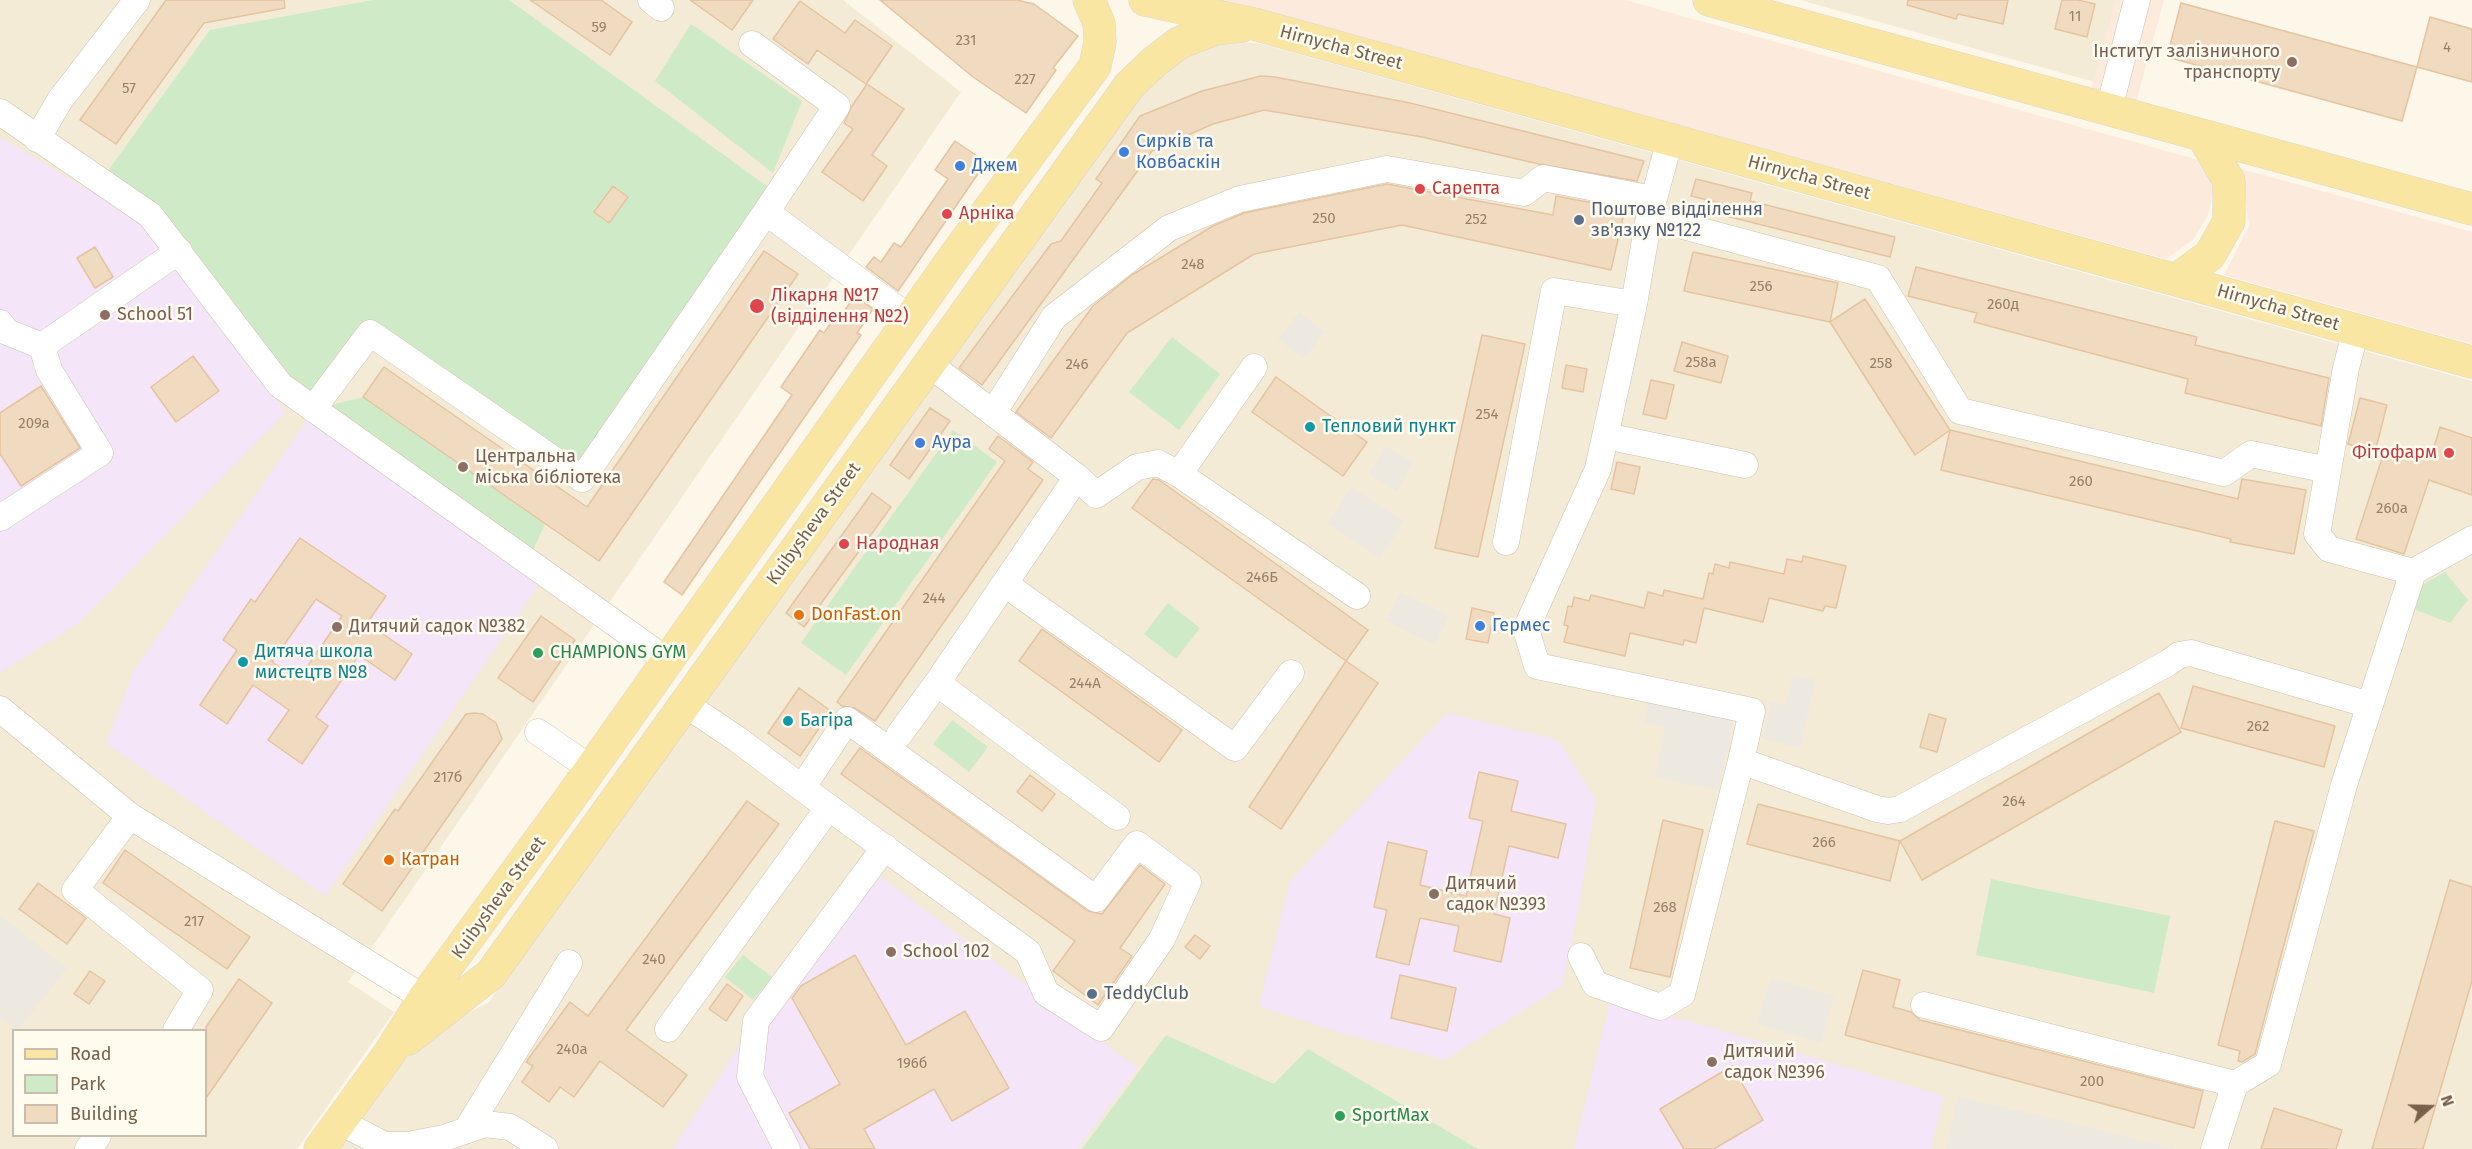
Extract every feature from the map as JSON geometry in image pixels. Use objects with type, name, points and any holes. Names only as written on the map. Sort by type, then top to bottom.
[{"type":"main road","name":"Kuibysheva Street","points":[[320,1149],[389,1054],[424,998],[462,950],[963,245],[1095,66],[1100,42],[1099,23],[1089,0]]},
{"type":"main road","name":"Hirnycha Street","points":[[1145,0],[1254,24],[2472,362]]},
{"type":"main road","points":[[1709,0],[2472,209]]},
{"type":"main road","name":"Kuibysheva Street","points":[[389,1054],[479,982],[685,704],[1129,86],[1154,62],[1179,43],[1215,29],[1254,24]]},
{"type":"main road","points":[[1095,66],[1110,61],[1119,64],[1127,70],[1129,86]]},
{"type":"main road","points":[[2176,279],[2210,255],[2229,221],[2229,181],[2202,135]]},
{"type":"main road","points":[[462,950],[461,971],[467,977],[479,982]]},
{"type":"lane","points":[[37,139],[60,100],[137,0]]},
{"type":"lane","points":[[2109,110],[2137,0]]},
{"type":"lane","points":[[313,409],[370,333],[582,479],[837,106],[752,44]]},
{"type":"lane","points":[[0,112],[150,215],[280,385],[668,661]]},
{"type":"lane","points":[[1581,956],[1595,984],[1660,1007],[1682,994],[1752,711],[1537,666],[1526,629],[1598,469],[1634,304],[1651,208],[1670,139]]},
{"type":"lane","points":[[993,413],[1054,317],[1168,228],[1240,199],[1387,169],[1524,192],[1543,178],[1651,208],[1878,278],[1960,411],[2224,473],[2251,454],[2328,470]]},
{"type":"lane","points":[[766,212],[912,319]]},
{"type":"lane","points":[[42,346],[179,251]]},
{"type":"lane","points":[[1506,542],[1554,291],[1634,304]]},
{"type":"lane","points":[[0,323],[8,332],[42,346]]},
{"type":"lane","points":[[2356,330],[2346,368],[2317,534],[2329,549],[2413,572]]},
{"type":"lane","points":[[0,518],[100,453],[49,370],[42,346]]},
{"type":"lane","points":[[929,364],[1077,477],[1095,495],[1137,467],[1158,463],[1179,474],[1357,596]]},
{"type":"lane","points":[[1179,474],[1254,367]]},
{"type":"lane","points":[[1606,436],[1745,465]]},
{"type":"lane","points":[[899,735],[1077,477]]},
{"type":"lane","points":[[2214,1149],[2235,1084],[2268,1064],[2344,785],[2413,572],[2472,539]]},
{"type":"lane","points":[[1005,584],[1234,748],[1291,673]]},
{"type":"lane","points":[[1741,761],[1877,809],[1888,811],[1900,809],[2179,655],[2191,653],[2370,705]]},
{"type":"lane","points":[[937,683],[1117,817]]},
{"type":"lane","points":[[685,704],[1028,952],[1046,993],[1101,1028],[1162,939],[1188,882],[1137,844],[1096,899],[847,720],[802,788]]},
{"type":"lane","points":[[0,709],[130,816],[424,998],[479,982]]},
{"type":"lane","points":[[538,732],[590,768]]},
{"type":"lane","points":[[668,1029],[829,807]]},
{"type":"lane","points":[[130,816],[75,890],[201,990],[177,1029]]},
{"type":"lane","points":[[787,1149],[750,1077],[756,1021],[885,847]]},
{"type":"lane","points":[[467,1129],[569,963]]},
{"type":"lane","points":[[1924,1005],[2235,1084]]},
{"type":"lane","points":[[340,1122],[385,1145],[408,1145],[444,1138],[485,1124],[510,1127],[545,1149]]},
{"type":"lane","points":[[88,1149],[97,1137]]},
{"type":"shaded area","points":[[0,0],[843,0],[961,92],[348,982],[394,1012],[297,1149],[0,1149]]},
{"type":"shaded area","points":[[1224,0],[1625,0],[2202,161],[2215,183],[2208,215],[2193,240],[2166,259]]},
{"type":"shaded area","points":[[1800,0],[2125,0],[2102,84]]},
{"type":"shaded area","points":[[2116,0],[2164,0],[2136,102],[2091,90]]},
{"type":"shaded area","points":[[1227,40],[1262,44],[2472,381],[2472,1149],[339,1149],[421,1035],[488,1003],[886,451],[1139,94],[1193,50]]},
{"type":"shaded area","name":"School 51","points":[[0,137],[135,218],[286,412],[80,622],[0,673]]},
{"type":"shaded area","points":[[2241,169],[2472,232],[2472,344],[2224,275],[2249,225]]},
{"type":"shaded area","points":[[1299,312],[1324,332],[1304,359],[1278,339]]},
{"type":"shaded area","name":"Дитячий садок №382","points":[[307,420],[541,582],[325,896],[106,743],[133,672]]},
{"type":"shaded area","points":[[1385,446],[1413,462],[1397,491],[1369,475]]},
{"type":"shaded area","points":[[1351,487],[1404,521],[1380,558],[1327,524]]},
{"type":"shaded area","points":[[1401,592],[1449,616],[1435,645],[1386,621]]},
{"type":"shaded area","points":[[1793,675],[1816,680],[1800,748],[1763,739],[1771,702],[1786,705]]},
{"type":"shaded area","points":[[1648,701],[1734,719],[1719,791],[1655,777],[1665,727],[1644,723]]},
{"type":"shaded area","name":"Дитячий садок №393","points":[[1447,713],[1558,740],[1596,800],[1579,906],[1562,986],[1445,1060],[1338,1032],[1259,1006],[1290,881]]},
{"type":"shaded area","name":"School 102","points":[[858,860],[1138,1068],[1078,1149],[673,1149]]},
{"type":"shaded area","points":[[0,915],[67,968],[19,1029],[0,1018]]},
{"type":"shaded area","points":[[1771,978],[1834,996],[1821,1043],[1757,1024]]},
{"type":"shaded area","name":"Дитячий садок №396","points":[[1610,1001],[1714,1028],[1944,1096],[1931,1149],[1574,1149]]},
{"type":"shaded area","points":[[1958,1096],[2177,1149],[1946,1149]]},
{"type":"green space","points":[[373,0],[509,0],[778,194],[582,479],[371,334],[315,409],[363,397],[545,524],[528,561],[280,385],[179,251],[99,183],[210,30]]},
{"type":"green space","points":[[691,24],[802,101],[773,173],[655,81]]},
{"type":"green space","points":[[1172,337],[1220,374],[1179,430],[1129,392]]},
{"type":"green space","points":[[953,430],[997,462],[846,675],[801,643]]},
{"type":"green space","points":[[2445,572],[2468,600],[2450,623],[2411,608],[2420,586]]},
{"type":"green space","points":[[1168,603],[1200,628],[1176,659],[1144,634]]},
{"type":"green space","points":[[952,720],[988,747],[969,772],[933,744]]},
{"type":"green space","points":[[1991,879],[2170,916],[2154,993],[1976,955]]},
{"type":"green space","points":[[743,955],[772,977],[753,1000],[725,977]]},
{"type":"green space","points":[[1166,1035],[1274,1084],[1308,1049],[1478,1149],[1082,1149]]},
{"type":"building","points":[[166,0],[284,0],[285,8],[204,23],[116,144],[80,120]]},
{"type":"building","points":[[530,0],[601,0],[632,22],[610,55]]},
{"type":"building","points":[[690,0],[753,0],[732,30]]},
{"type":"building","points":[[880,0],[1017,0],[1034,4],[1078,36],[1053,68],[1056,70],[1026,113],[973,77]]},
{"type":"building","points":[[1908,0],[2008,0],[2003,24],[1958,14],[1956,19],[1907,5]]},
{"type":"building","points":[[2062,0],[2078,0],[2095,4],[2087,37],[2055,29]]},
{"type":"building","points":[[800,1],[845,33],[855,20],[892,46],[866,84],[817,50],[808,64],[773,39]]},
{"type":"building","name":"Інститут залізничного транспорту","points":[[2181,3],[2417,67],[2402,121],[2167,57]]},
{"type":"building","points":[[2430,17],[2472,29],[2472,82],[2417,67]]},
{"type":"building","points":[[1261,76],[1410,103],[1644,161],[1637,181],[1539,164],[1422,137],[1264,110],[1213,124],[1152,151],[982,385],[959,368],[1051,244],[1061,241],[1102,183],[1096,179],[1140,116],[1202,91]]},
{"type":"building","points":[[867,84],[904,109],[872,155],[887,166],[863,201],[822,172],[853,129],[844,123]]},
{"type":"building","points":[[955,141],[986,162],[898,291],[866,267],[874,257],[881,262],[894,243],[901,247],[948,179],[935,170]]},
{"type":"building","points":[[1696,179],[1752,193],[1750,201],[1895,237],[1890,257],[1726,216],[1728,205],[1691,196]]},
{"type":"building","points":[[1387,184],[1553,215],[1556,196],[1625,209],[1611,270],[1402,225],[1254,254],[1127,333],[1051,438],[1016,412],[1093,306],[1132,275],[1213,226],[1244,213]]},
{"type":"building","points":[[613,186],[628,197],[609,223],[594,212]]},
{"type":"building","points":[[95,247],[113,277],[95,288],[77,258]]},
{"type":"building","points":[[764,251],[798,274],[599,561],[363,397],[384,367],[587,507]]},
{"type":"building","points":[[1693,252],[1838,283],[1830,322],[1684,291]]},
{"type":"building","points":[[1916,267],[2197,337],[2195,345],[2329,378],[2321,426],[2185,393],[2188,379],[1974,322],[1977,313],[1908,296]]},
{"type":"building","points":[[855,296],[873,309],[857,333],[861,335],[682,595],[664,582],[792,395],[781,387],[820,330],[824,333],[836,315],[840,317]]},
{"type":"building","points":[[1865,299],[1950,430],[1915,455],[1830,322]]},
{"type":"building","points":[[1482,335],[1525,344],[1478,557],[1435,548]]},
{"type":"building","points":[[1682,342],[1728,356],[1721,383],[1674,371]]},
{"type":"building","points":[[193,356],[219,391],[176,422],[151,387]]},
{"type":"building","points":[[1566,365],[1587,369],[1583,392],[1562,388]]},
{"type":"building","name":"Тепловий пункт","points":[[1276,377],[1367,442],[1343,476],[1252,412]]},
{"type":"building","points":[[1651,380],[1674,385],[1666,419],[1643,414]]},
{"type":"building","points":[[41,386],[80,448],[21,486],[0,454],[0,413]]},
{"type":"building","points":[[2360,398],[2387,405],[2375,452],[2348,444]]},
{"type":"building","name":"Аура","points":[[930,408],[950,421],[909,479],[890,465]]},
{"type":"building","points":[[2440,427],[2472,438],[2472,495],[2429,480],[2404,554],[2356,539],[2385,449],[2405,457],[2434,447]]},
{"type":"building","points":[[1950,430],[2238,499],[2242,479],[2306,490],[2294,554],[2230,542],[2231,539],[1941,470]]},
{"type":"building","points":[[998,436],[1033,462],[1028,469],[1043,480],[875,721],[855,708],[842,706],[837,702],[1005,461],[989,449]]},
{"type":"building","points":[[1617,462],[1640,467],[1634,494],[1611,489]]},
{"type":"building","points":[[1153,479],[1159,480],[1368,630],[1346,661],[1132,508]]},
{"type":"building","points":[[872,493],[891,507],[804,627],[786,613]]},
{"type":"building","points":[[300,538],[386,596],[367,623],[412,654],[395,680],[359,655],[316,717],[328,726],[302,764],[268,740],[289,710],[253,685],[227,724],[200,705],[237,650],[223,640],[251,599],[255,602]],"holes":[[[316,599],[342,616],[298,680],[272,662]]]},
{"type":"building","points":[[1803,556],[1846,566],[1836,608],[1825,606],[1823,611],[1769,598],[1763,622],[1704,608],[1696,643],[1684,640],[1683,645],[1630,633],[1625,656],[1564,642],[1568,626],[1564,625],[1568,606],[1572,607],[1574,597],[1589,601],[1591,595],[1644,608],[1648,592],[1663,596],[1664,590],[1703,599],[1709,573],[1713,574],[1715,564],[1729,568],[1730,562],[1784,574],[1787,559],[1802,562]]},
{"type":"building","name":"Гермес","points":[[1472,608],[1494,613],[1488,643],[1466,639]]},
{"type":"building","points":[[541,616],[575,640],[533,702],[498,678]]},
{"type":"building","points":[[1042,629],[1182,730],[1159,762],[1019,661]]},
{"type":"building","points":[[1346,661],[1378,683],[1281,829],[1249,807]]},
{"type":"building","points":[[2193,686],[2335,726],[2324,767],[2181,728]]},
{"type":"building","points":[[799,688],[831,711],[800,756],[768,733]]},
{"type":"building","points":[[2159,693],[2181,732],[1922,880],[1900,841]]},
{"type":"building","points":[[466,714],[483,714],[496,723],[502,739],[382,911],[343,884],[395,809],[398,811]]},
{"type":"building","points":[[1929,714],[1946,719],[1937,752],[1920,747]]},
{"type":"building","points":[[860,748],[1088,911],[1102,914],[1140,865],[1165,884],[1120,948],[1132,956],[1098,1005],[1053,971],[1075,941],[841,774]]},
{"type":"building","points":[[1479,772],[1518,781],[1511,811],[1566,824],[1558,858],[1509,846],[1494,914],[1510,918],[1501,962],[1454,951],[1459,926],[1420,918],[1409,965],[1376,957],[1387,910],[1374,907],[1388,842],[1427,851],[1420,885],[1466,896],[1483,821],[1469,818]]},
{"type":"building","points":[[1030,775],[1055,794],[1042,811],[1017,792]]},
{"type":"building","points":[[747,801],[779,824],[626,1030],[687,1075],[663,1107],[600,1061],[574,1097],[560,1087],[549,1102],[522,1082],[533,1066],[526,1062],[570,1002],[588,1016]]},
{"type":"building","points":[[1758,804],[1900,841],[1890,881],[1747,844]]},
{"type":"building","points":[[1663,820],[1703,830],[1670,977],[1630,968]]},
{"type":"building","points":[[2275,821],[2314,831],[2255,1054],[2242,1062],[2238,1061],[2240,1051],[2218,1045]]},
{"type":"building","points":[[125,850],[250,937],[227,969],[103,883]]},
{"type":"building","points":[[2450,880],[2472,887],[2472,981],[2423,1149],[2372,1149]]},
{"type":"building","points":[[38,883],[86,918],[67,944],[19,909]]},
{"type":"building","points":[[1195,935],[1210,946],[1200,959],[1185,947]]},
{"type":"building","points":[[855,955],[906,1045],[965,1011],[1009,1088],[952,1121],[934,1089],[864,1129],[875,1149],[810,1149],[789,1113],[840,1084],[792,998],[801,986]]},
{"type":"building","points":[[1863,970],[1900,980],[1893,1007],[1911,1012],[1920,1020],[2203,1091],[2194,1128],[1845,1035]]},
{"type":"building","points":[[90,971],[105,981],[89,1004],[74,994]]},
{"type":"building","points":[[1400,975],[1456,988],[1447,1031],[1391,1018]]},
{"type":"building","points":[[239,979],[272,1003],[207,1097],[206,1027]]},
{"type":"building","points":[[727,984],[743,996],[726,1021],[709,1009]]},
{"type":"building","points":[[1732,1066],[1763,1120],[1714,1149],[1684,1149],[1660,1109]]},
{"type":"building","points":[[2274,1108],[2342,1130],[2336,1149],[2261,1149]]},
{"type":"place","name":"Інститут залізничного транспорту","points":[[2292,62]]},
{"type":"place","name":"Сирків та Ковбаскін","points":[[1124,152]]},
{"type":"place","name":"Джем","points":[[960,166]]},
{"type":"place","name":"Сарепта","points":[[1420,189]]},
{"type":"place","name":"Арніка","points":[[947,214]]},
{"type":"place","name":"Поштове відділення зв'язку №122","points":[[1579,220]]},
{"type":"place","name":"Лікарня №17 (відділення №2)","points":[[757,306]]},
{"type":"place","name":"School 51","points":[[105,315]]},
{"type":"place","name":"Тепловий пункт","points":[[1310,427]]},
{"type":"place","name":"Аура","points":[[920,443]]},
{"type":"place","name":"Фітофарм","points":[[2449,453]]},
{"type":"place","name":"Центральна міська бібліотека","points":[[463,467]]},
{"type":"place","name":"Народная","points":[[844,544]]},
{"type":"place","name":"DonFast.on","points":[[799,615]]},
{"type":"place","name":"Гермес","points":[[1480,626]]},
{"type":"place","name":"Дитячий садок №382","points":[[337,627]]},
{"type":"place","name":"CHAMPIONS GYM","points":[[538,653]]},
{"type":"place","name":"Дитяча школа мистецтв №8","points":[[243,662]]},
{"type":"place","name":"Багіра","points":[[788,721]]},
{"type":"place","name":"Катран","points":[[389,860]]},
{"type":"place","name":"Дитячий садок №393","points":[[1434,894]]},
{"type":"place","name":"School 102","points":[[891,952]]},
{"type":"place","name":"TeddyClub","points":[[1092,994]]},
{"type":"place","name":"Дитячий садок №396","points":[[1712,1062]]},
{"type":"place","name":"SportMax","points":[[1340,1116]]}]
